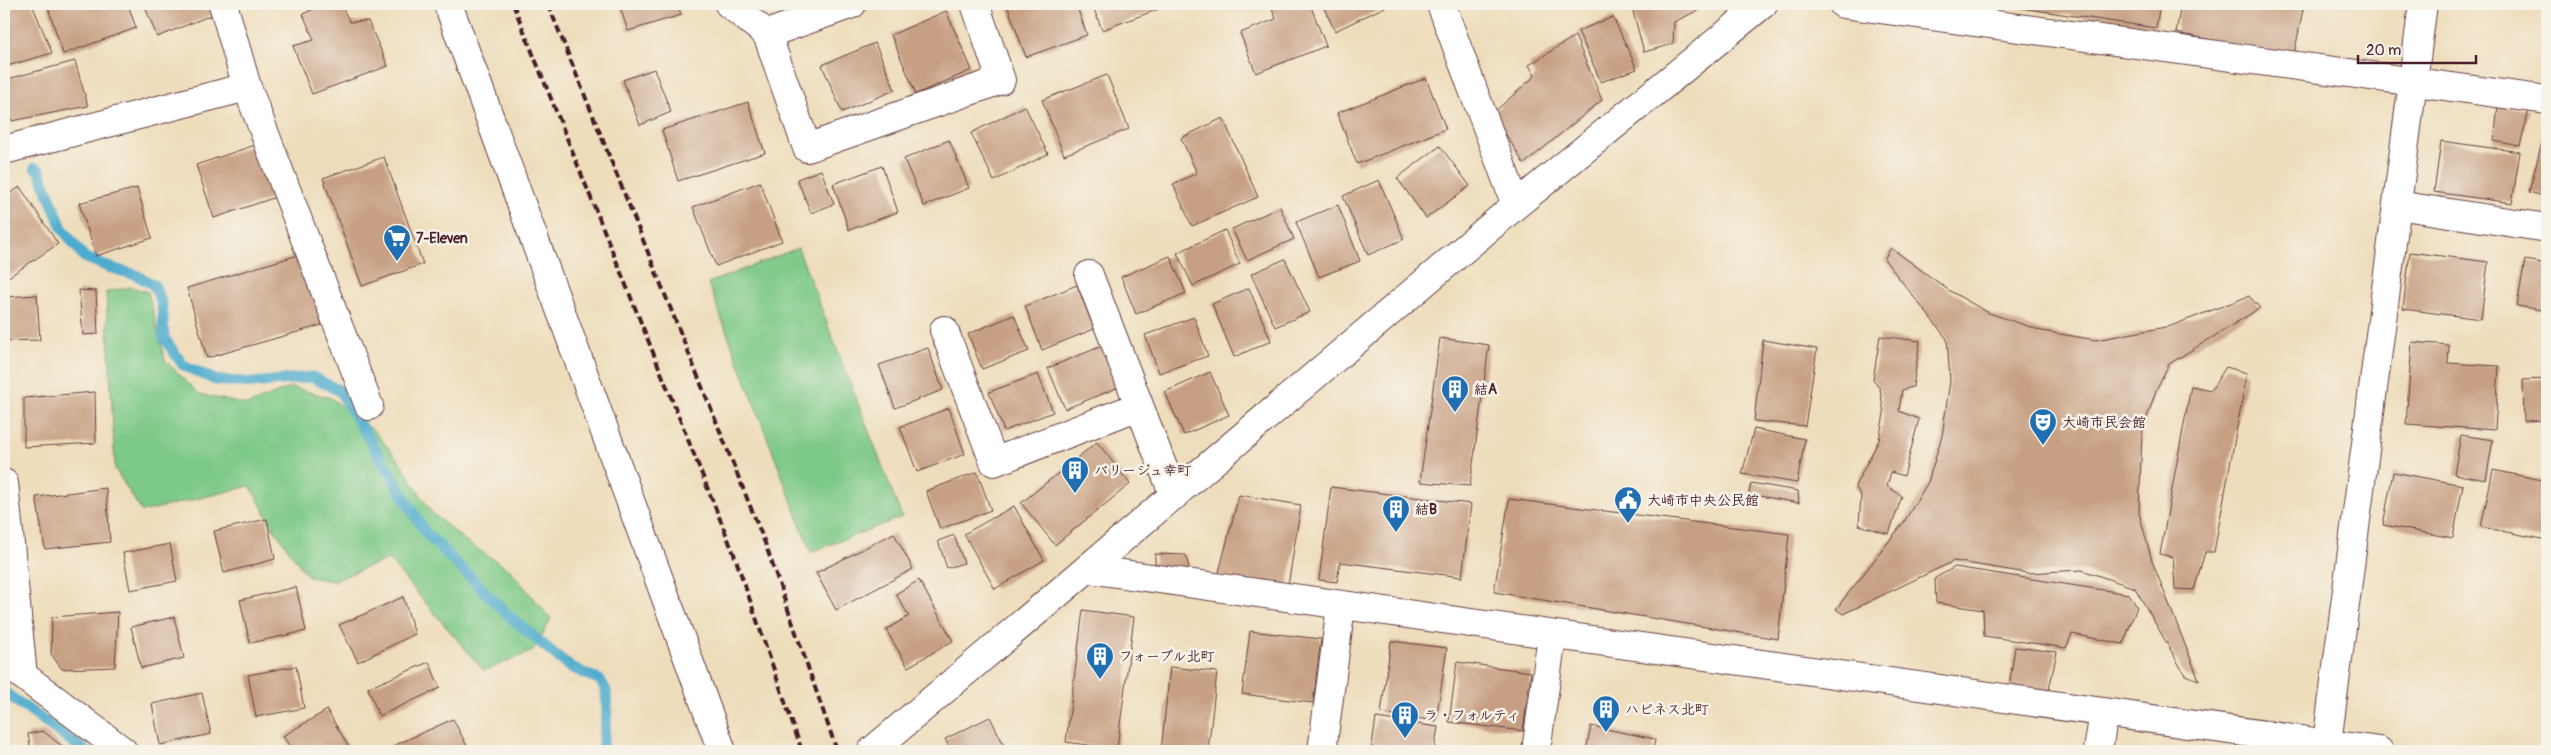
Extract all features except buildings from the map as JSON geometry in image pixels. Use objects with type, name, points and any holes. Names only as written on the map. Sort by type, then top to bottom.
[{"type":"street","points":[[223,4],[247,87],[369,406]]},
{"type":"street","points":[[448,4],[722,751]]},
{"type":"street","points":[[729,4],[767,34],[807,148],[1001,80],[975,4]]},
{"type":"street","points":[[767,34],[852,4]]},
{"type":"street","points":[[1441,4],[1516,205]]},
{"type":"street","points":[[875,750],[1516,205],[1763,4]]},
{"type":"street","points":[[1843,4],[2547,100]]},
{"type":"street","points":[[2327,748],[2423,4]]},
{"type":"street","points":[[4,150],[247,87]]},
{"type":"street","points":[[2397,205],[2547,228]]},
{"type":"street","points":[[1089,275],[1174,496]]},
{"type":"street","points":[[944,330],[994,462],[1139,406]]},
{"type":"street","points":[[4,483],[14,669],[124,751]]},
{"type":"street","points":[[1088,569],[1552,636],[1798,668],[2104,712],[2327,748],[2379,751]]},
{"type":"street","points":[[1322,751],[1340,606]]},
{"type":"street","points":[[1536,751],[1552,636]]},
{"type":"street","points":[[2098,751],[2104,712]]},
{"type":"green space","points":[[798,248],[902,517],[811,552],[708,283]]},
{"type":"green space","points":[[130,287],[148,292],[165,360],[199,394],[247,405],[291,387],[331,398],[373,430],[401,463],[431,512],[468,543],[510,570],[551,619],[533,651],[484,671],[388,559],[333,581],[308,577],[276,532],[250,486],[142,512],[115,469],[106,292]]},
{"type":"waterway","points":[[35,168],[39,170],[62,228],[84,257],[108,267],[136,275],[154,285],[162,304],[164,338],[183,365],[215,380],[252,383],[312,377],[340,391],[425,532],[509,616],[570,667],[600,680],[606,690],[607,713],[602,751]]},
{"type":"waterway","points":[[4,692],[85,751]]},
{"type":"railway","points":[[513,4],[734,554],[802,751]]},
{"type":"railway","points":[[548,4],[765,543],[837,751]]},
{"type":"place","name":"7-Eleven","points":[[397,262]]},
{"type":"place","name":"結A","points":[[1455,413]]},
{"type":"place","name":"大崎市民会館","points":[[2043,446]]},
{"type":"place","name":"バリージュ幸町","points":[[1075,494]]},
{"type":"place","name":"大崎市中央公民館","points":[[1628,524]]},
{"type":"place","name":"結B","points":[[1396,533]]},
{"type":"place","name":"フォーブル北町","points":[[1100,680]]},
{"type":"place","name":"ハピネス北町","points":[[1606,733]]},
{"type":"place","name":"ラ・フォルティ","points":[[1405,739]]}]
